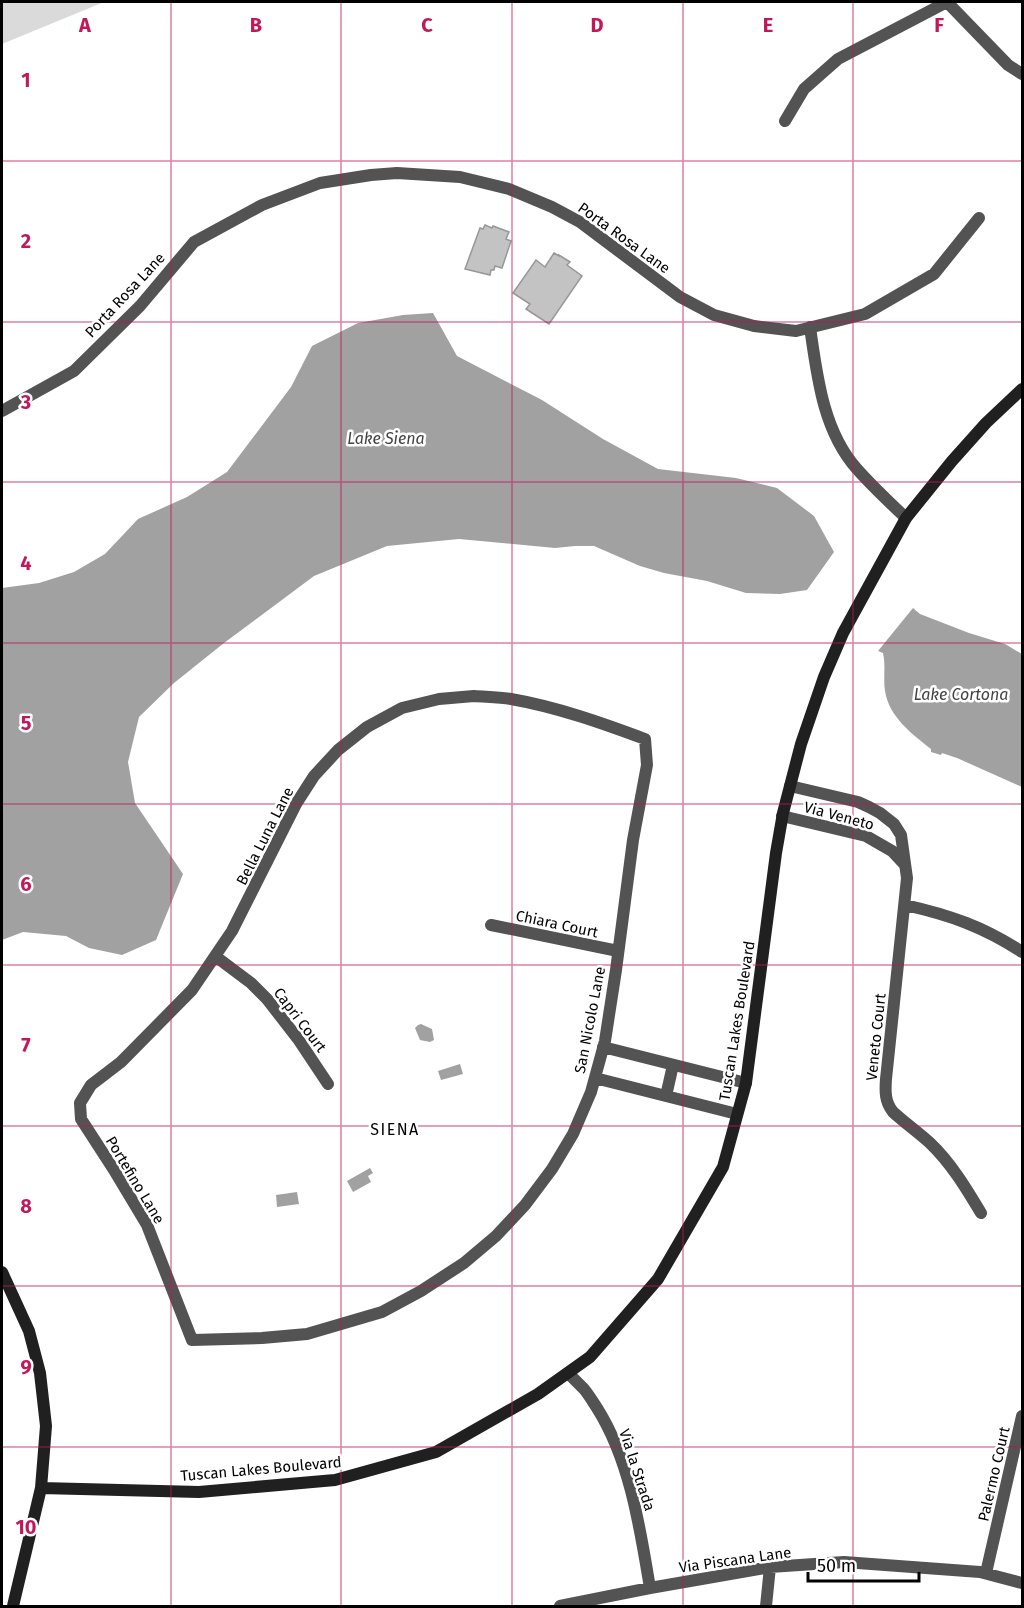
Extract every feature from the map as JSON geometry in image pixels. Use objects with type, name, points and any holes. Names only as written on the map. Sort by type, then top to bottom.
[{"type":"street","points":[[785,121],[804,89],[838,59],[947,2],[1008,65],[1023,74]]},
{"type":"street","name":"Porta Rosa Lane","points":[[2,411],[74,371],[140,306],[194,242],[262,205],[320,183],[397,173],[460,177],[509,189],[552,207],[580,222],[680,297],[714,315],[754,326],[796,331],[865,314],[934,274],[979,218]]},
{"type":"street","points":[[810,327],[824,407],[839,443],[856,468],[906,518]]},
{"type":"street","name":"Tuscan Lakes Boulevard","points":[[41,1488],[199,1492],[335,1480],[436,1452],[538,1394],[590,1357],[658,1279],[723,1167],[746,1083],[782,816],[801,744],[824,677],[843,633],[906,518],[952,460],[986,423],[1023,390]]},
{"type":"street","name":"Bella Luna Lane","points":[[80,1103],[91,1085],[122,1062],[192,990],[232,931],[296,804],[314,776],[338,750],[367,727],[402,708],[439,699],[474,696],[509,699],[552,708],[645,739]]},
{"type":"street","name":"San Nicolo Lane","points":[[192,1340],[307,1334],[382,1311],[422,1291],[464,1263],[525,1205],[552,1169],[573,1134],[591,1092],[603,1047],[633,840],[647,765],[645,739]]},
{"type":"street","name":"Via Veneto","points":[[790,786],[858,802],[880,813],[894,824],[901,835],[905,864]]},
{"type":"street","name":"Via Veneto","points":[[782,816],[866,836],[892,850],[905,864]]},
{"type":"street","name":"Veneto Court","points":[[905,864],[907,878],[905,905],[885,1097],[893,1112],[931,1144],[949,1165],[981,1213]]},
{"type":"street","points":[[905,905],[950,916],[998,936],[1023,952]]},
{"type":"street","name":"Chiara Court","points":[[491,925],[618,951]]},
{"type":"street","name":"Capri Court","points":[[215,957],[251,983],[267,999],[298,1039],[328,1084]]},
{"type":"street","points":[[603,1047],[746,1083]]},
{"type":"street","points":[[666,1096],[673,1065]]},
{"type":"street","points":[[595,1078],[737,1114]]},
{"type":"street","name":"Portefino Lane","points":[[80,1103],[81,1119],[147,1225],[192,1340]]},
{"type":"street","points":[[2,1272],[29,1331],[40,1373],[46,1426],[41,1488],[13,1606]]},
{"type":"street","name":"Via la Strada","points":[[568,1373],[585,1391],[603,1418],[615,1442],[639,1527],[650,1588]]},
{"type":"street","name":"Palermo Court","points":[[986,1573],[1023,1416]]},
{"type":"street","name":"Via Piscana Lane","points":[[564,1606],[770,1567],[844,1562],[980,1572],[1023,1583]]},
{"type":"street","points":[[766,1606],[770,1567]]},
{"type":"shaded area","points":[[2,2],[104,2],[2,44]]},
{"type":"water","name":"Lake Siena","points":[[433,313],[457,356],[542,400],[603,439],[658,469],[736,478],[777,488],[814,516],[834,552],[807,590],[780,594],[746,593],[707,581],[664,573],[640,566],[594,546],[555,548],[459,539],[387,546],[314,576],[174,683],[139,717],[128,762],[135,803],[183,874],[156,940],[122,955],[89,948],[66,936],[23,932],[2,940],[2,588],[39,583],[74,572],[105,554],[138,519],[187,497],[227,472],[291,387],[312,346],[358,323],[403,315]]},
{"type":"water","name":"Lake Cortona","points":[[913,608],[920,614],[1005,644],[1022,654],[1022,787],[957,758],[931,752],[931,749],[902,724],[891,709],[885,691],[883,653],[878,651]]},
{"type":"water","points":[[421,1024],[432,1029],[434,1040],[430,1042],[420,1040],[415,1028]]},
{"type":"water","points":[[460,1064],[463,1074],[441,1080],[438,1071]]},
{"type":"water","points":[[370,1168],[373,1173],[368,1176],[371,1182],[353,1192],[347,1181]]},
{"type":"water","points":[[297,1192],[299,1204],[277,1207],[276,1195]]},
{"type":"building","points":[[485,225],[509,232],[506,239],[511,241],[502,268],[495,266],[490,275],[465,269],[480,228],[483,229]]},
{"type":"building","points":[[554,253],[570,262],[567,265],[582,276],[549,324],[526,309],[530,304],[513,293],[536,260],[545,267]]},
{"type":"district","name":"SIENA","points":[[395,1129]]}]
